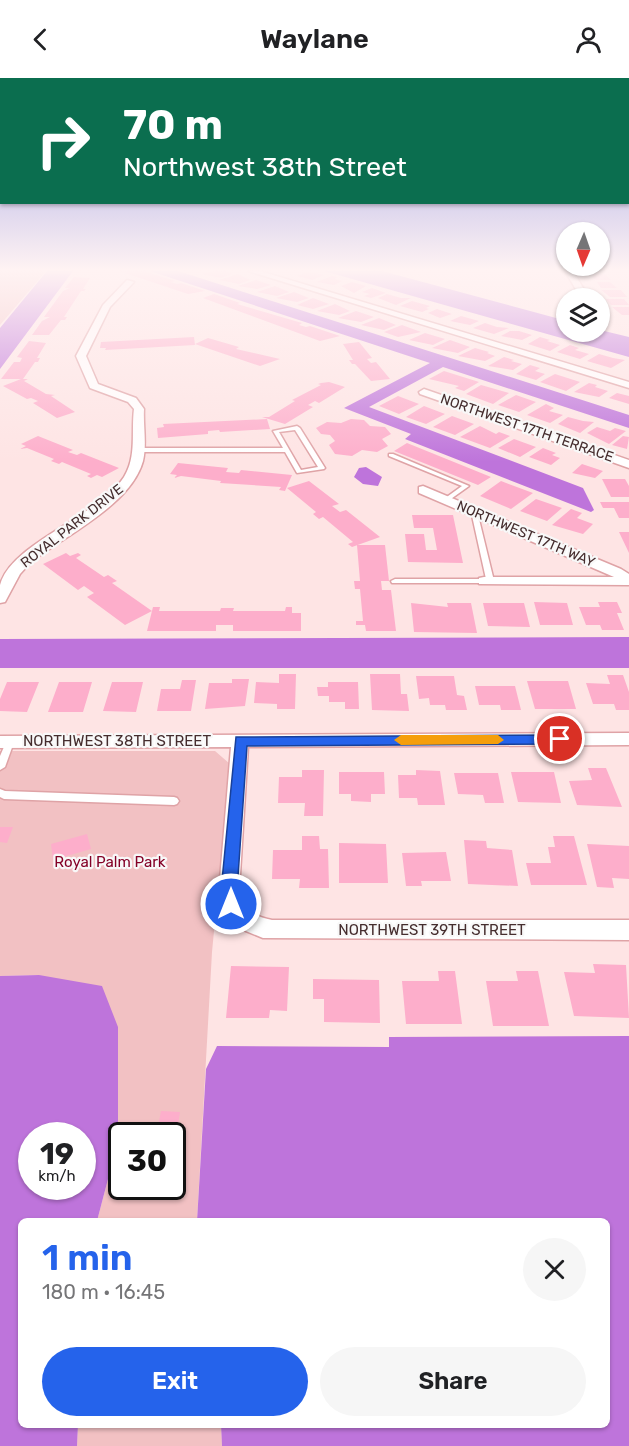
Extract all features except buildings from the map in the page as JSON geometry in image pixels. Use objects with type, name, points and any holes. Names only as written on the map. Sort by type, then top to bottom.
[{"type":"street","name":"ROYAL PARK DRIVE","points":[[1,597],[14,572],[25,560],[126,484],[137,462],[139,409],[136,404],[94,386],[81,356],[90,335]]},
{"type":"street","points":[[463,335],[629,385]]},
{"type":"street","name":"NORTHWEST 17TH TERRACE","points":[[424,392],[629,464]]},
{"type":"street","name":"NORTHWEST 17TH WAY","points":[[423,490],[629,580]]},
{"type":"street","points":[[487,581],[629,580]]},
{"type":"street","name":"NORTHWEST 38TH STREET","points":[[5,742],[629,739]]},
{"type":"street","name":"NORTHWEST 39TH STREET","points":[[240,741],[229,891],[231,904],[238,916],[251,926],[272,930],[629,930]]},
{"type":"lane","points":[[297,428],[322,468],[299,472],[285,450],[276,431],[297,428]]},
{"type":"lane","points":[[138,450],[285,450]]},
{"type":"lane","points":[[391,455],[466,486],[446,500]]},
{"type":"lane","points":[[395,581],[487,581],[474,512]]},
{"type":"lane","points":[[0,767],[5,742]]},
{"type":"lane","points":[[0,793],[4,795],[174,801]]},
{"type":"green space","name":"Royal Palm Park","points":[[0,751],[215,751],[230,764],[212,952],[197,1218],[98,1218],[108,1179],[108,1200],[186,1200],[186,1122],[109,1122],[39,975],[0,976]]},
{"type":"green space","points":[[78,1428],[221,1428],[222,1446],[77,1446]]},
{"type":"shaded area","points":[[0,335],[25,335],[0,369]]},
{"type":"shaded area","points":[[344,335],[378,335],[629,415],[629,428],[443,367],[369,407],[583,488],[594,510],[591,512],[405,439],[411,434],[344,408],[430,363]]},
{"type":"shaded area","points":[[610,335],[629,337],[629,357],[576,342],[610,342]]},
{"type":"shaded area","points":[[366,467],[382,477],[378,486],[363,484],[354,477],[359,468]]},
{"type":"shaded area","points":[[629,637],[629,668],[0,668],[0,639]]},
{"type":"shaded area","points":[[39,975],[102,986],[118,1027],[118,1122],[108,1122],[108,1179],[98,1218],[18,1218],[18,1428],[78,1428],[77,1446],[0,1446],[0,976]]},
{"type":"shaded area","points":[[629,1036],[629,1446],[222,1446],[221,1428],[610,1428],[610,1218],[197,1218],[206,1069],[217,1046],[389,1047],[389,1037]]},
{"type":"slow traffic","points":[[401,740],[498,740]]},
{"type":"route","points":[[231,904],[229,891],[240,741],[560,739]]}]
